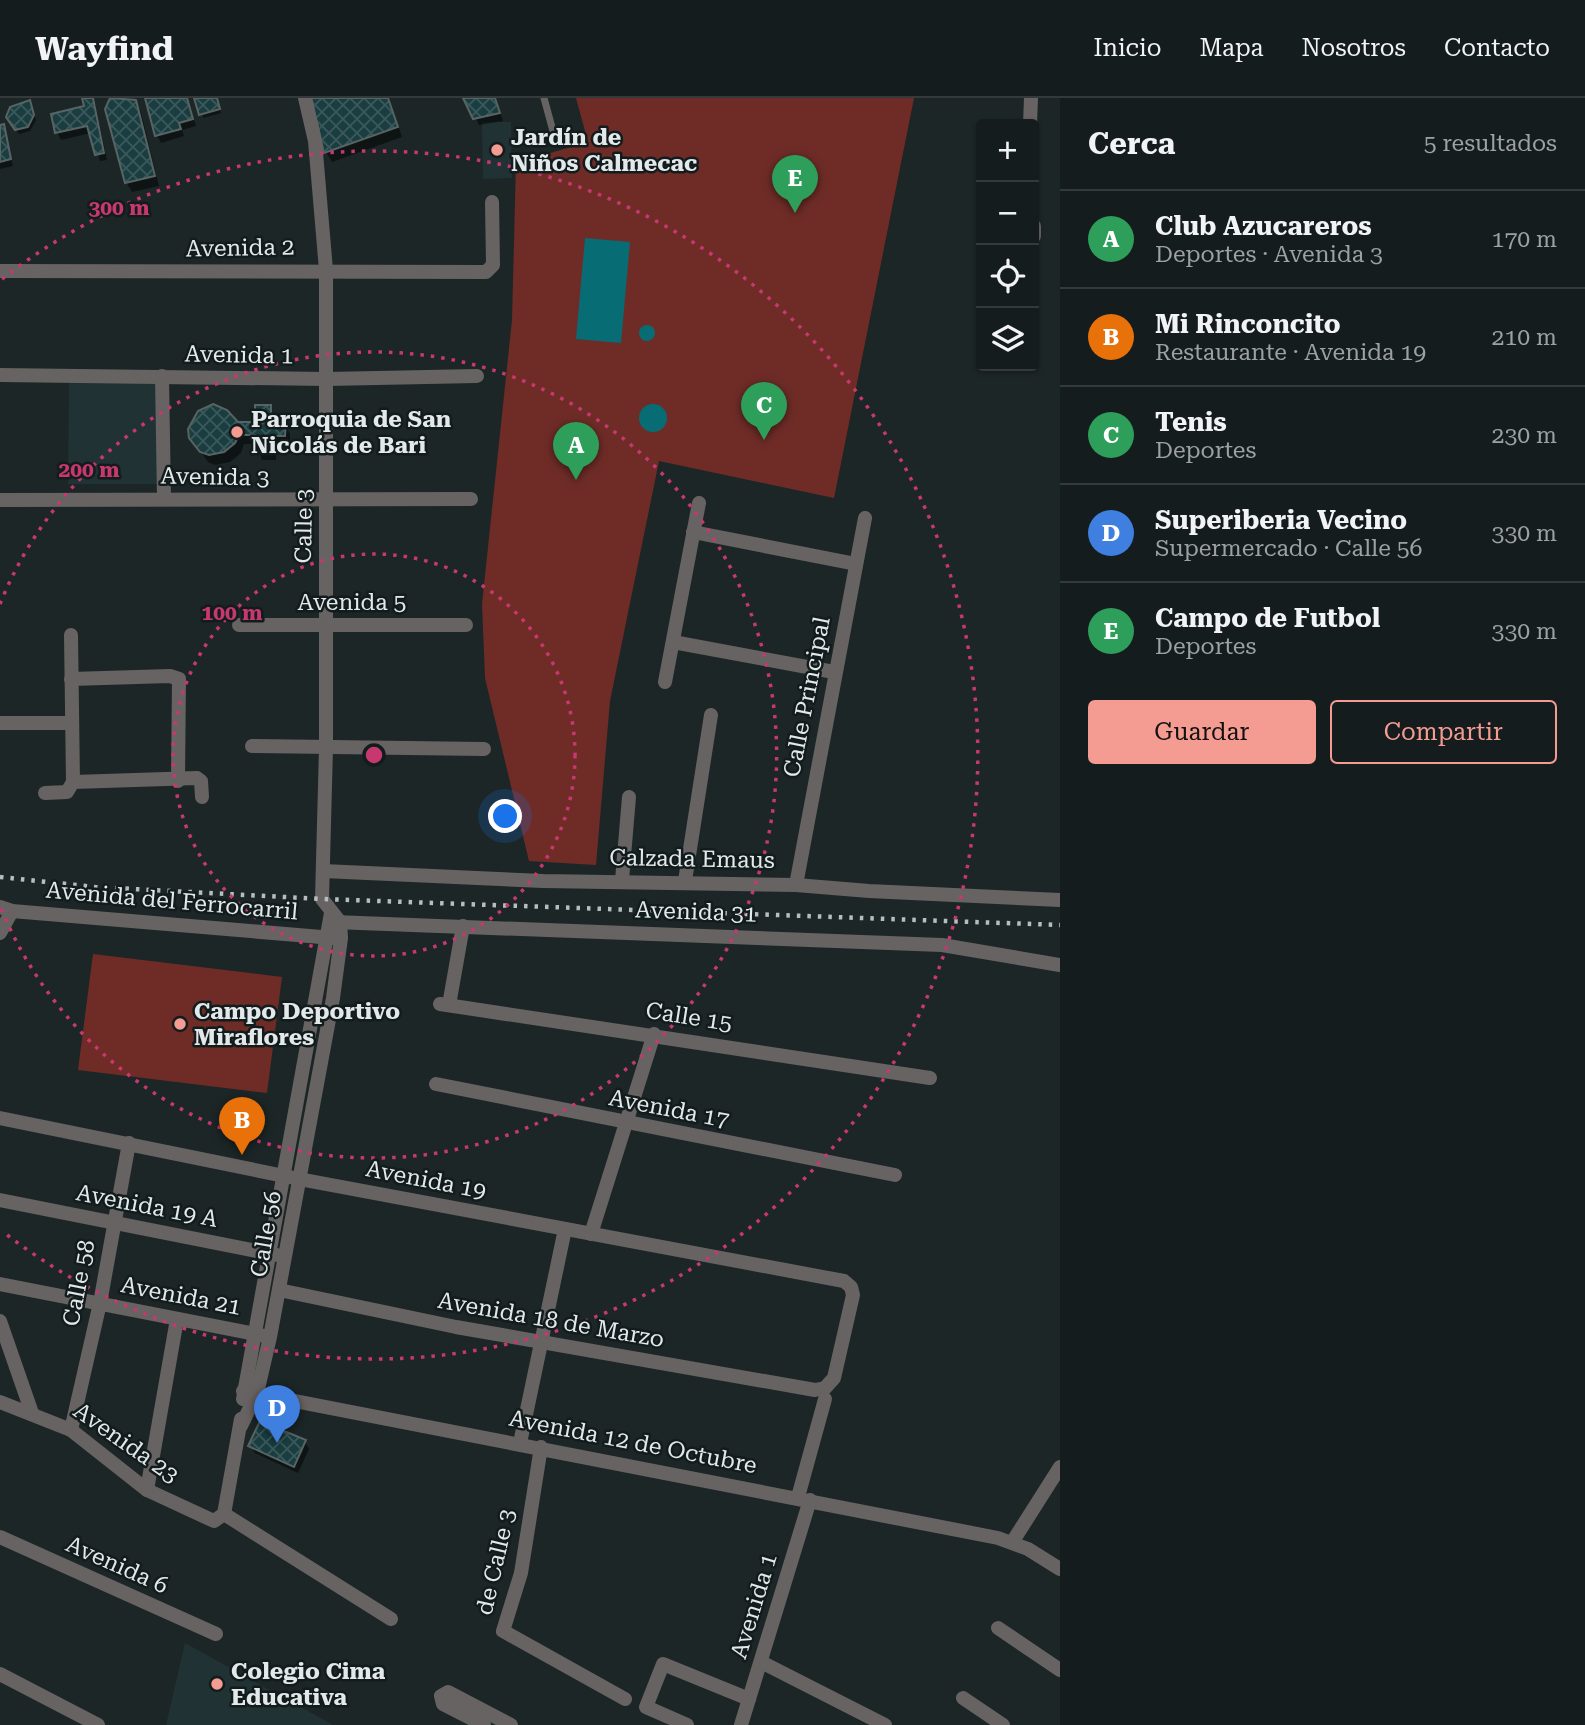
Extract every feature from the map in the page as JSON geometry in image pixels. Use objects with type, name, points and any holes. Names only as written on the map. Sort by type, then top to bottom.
[{"type":"street","name":"Calle 3","points":[[305,98],[315,141],[326,270],[326,748],[322,899],[334,918]]},
{"type":"street","points":[[1030,119],[1031,98]]},
{"type":"street","name":"Avenida 2","points":[[0,271],[489,271],[493,265],[492,202]]},
{"type":"street","name":"Avenida 1","points":[[0,375],[327,379],[477,376]]},
{"type":"street","points":[[162,376],[164,499]]},
{"type":"street","name":"Avenida 3","points":[[0,500],[471,499]]},
{"type":"street","points":[[665,682],[699,503]]},
{"type":"street","name":"Calle Principal","points":[[796,885],[865,518]]},
{"type":"street","points":[[693,532],[856,564]]},
{"type":"street","name":"Avenida 5","points":[[239,625],[466,625]]},
{"type":"street","points":[[46,793],[67,792],[73,782],[71,635]]},
{"type":"street","points":[[673,642],[834,672]]},
{"type":"street","points":[[71,679],[170,676],[179,679],[178,781]]},
{"type":"street","points":[[685,881],[711,715]]},
{"type":"street","points":[[0,723],[72,723]]},
{"type":"street","points":[[252,746],[484,749]]},
{"type":"street","points":[[73,782],[178,781],[197,778],[201,781],[202,797]]},
{"type":"street","points":[[622,880],[629,797]]},
{"type":"street","name":"Calzada Emaus","points":[[323,872],[543,881],[622,880],[796,885],[1060,900]]},
{"type":"street","points":[[0,933],[6,909]]},
{"type":"street","name":"Avenida del Ferrocarril","points":[[6,909],[334,938]]},
{"type":"street","name":"Avenida 31","points":[[334,918],[463,926],[942,944],[1060,965]]},
{"type":"street","name":"Calle 56","points":[[224,1514],[241,1426],[263,1336],[279,1290],[299,1179],[334,938],[334,918]]},
{"type":"street","name":"Calle 15","points":[[463,926],[445,1004],[654,1034],[930,1079]]},
{"type":"street","name":"Calle 56","points":[[263,1336],[270,1254],[334,938]]},
{"type":"street","points":[[591,1234],[654,1034]]},
{"type":"street","name":"Avenida 17","points":[[436,1084],[626,1124],[895,1175]]},
{"type":"street","name":"Avenida 19","points":[[0,1118],[299,1179],[844,1281],[851,1287],[853,1296],[834,1378],[820,1395]]},
{"type":"street","name":"Calle 58","points":[[71,1430],[100,1303],[129,1143]]},
{"type":"street","name":"Avenida 19 A","points":[[0,1200],[285,1257]]},
{"type":"street","points":[[520,1443],[565,1229]]},
{"type":"street","name":"Avenida 21","points":[[0,1284],[263,1336]]},
{"type":"street","name":"Avenida 18 de Marzo","points":[[279,1290],[820,1395]]},
{"type":"street","points":[[147,1490],[177,1319]]},
{"type":"street","points":[[0,1321],[32,1413]]},
{"type":"street","name":"Avenida 12 de Octubre","points":[[250,1392],[1013,1541],[1060,1569]]},
{"type":"street","name":"Avenida 1","points":[[741,1725],[761,1662],[804,1499],[820,1395]]},
{"type":"street","name":"Avenida 23","points":[[0,1402],[71,1430],[147,1490],[214,1521],[224,1514]]},
{"type":"street","name":"de Calle 3","points":[[541,1447],[520,1573],[503,1631],[625,1699]]},
{"type":"street","points":[[1013,1541],[1060,1467]]},
{"type":"street","points":[[224,1514],[391,1619]]},
{"type":"street","name":"Avenida 6","points":[[0,1537],[216,1634]]},
{"type":"street","points":[[998,1628],[1060,1670]]},
{"type":"street","points":[[761,1662],[886,1725]]},
{"type":"street","points":[[687,1725],[646,1707],[663,1664],[749,1699]]},
{"type":"street","points":[[0,1674],[98,1725]]},
{"type":"street","points":[[484,1725],[443,1704],[441,1696],[448,1692],[511,1725]]},
{"type":"street","points":[[962,1698],[1003,1725]]},
{"type":"lane","points":[[544,98],[556,142]]},
{"type":"shaded area","points":[[576,98],[914,98],[834,498],[659,461],[610,701],[596,865],[529,861],[485,678],[482,604],[512,320],[516,163],[588,142]]},
{"type":"shaded area","name":"Jardín de Niños Calmecac","points":[[482,122],[511,122],[512,178],[483,179]]},
{"type":"shaded area","points":[[69,380],[158,380],[157,484],[68,484]]},
{"type":"shaded area","name":"Campo Deportivo Miraflores","points":[[93,954],[282,977],[267,1093],[78,1070]]},
{"type":"shaded area","name":"Colegio Cima Educativa","points":[[185,1643],[333,1725],[166,1725]]},
{"type":"water","points":[[585,238],[630,242],[621,343],[576,339]]},
{"type":"water","points":[[647,325],[653,327],[653,339],[647,341],[641,339],[639,333],[641,327]]},
{"type":"water","points":[[653,404],[663,408],[667,418],[663,428],[653,432],[643,428],[639,418],[643,408]]},
{"type":"building","points":[[82,98],[93,98],[104,153],[95,155],[87,126],[55,133],[51,114],[84,106]]},
{"type":"building","points":[[110,98],[136,100],[155,176],[125,183],[105,109]]},
{"type":"building","points":[[145,98],[187,98],[193,119],[179,123],[181,129],[155,136]]},
{"type":"building","points":[[194,98],[217,98],[220,109],[199,115]]},
{"type":"building","points":[[311,98],[388,98],[398,127],[324,153]]},
{"type":"building","points":[[463,98],[495,98],[500,113],[473,119]]},
{"type":"building","points":[[30,100],[34,115],[28,127],[15,130],[6,117],[10,107]]},
{"type":"building","points":[[4,124],[11,159],[0,162],[0,125]]},
{"type":"building","name":"Parroquia de San Nicolás de Bari","points":[[213,404],[227,410],[238,422],[255,422],[255,405],[271,405],[271,422],[286,422],[285,436],[271,436],[271,451],[255,451],[255,435],[239,435],[235,443],[224,452],[209,455],[200,452],[189,438],[188,429],[198,411]]},
{"type":"building","points":[[260,1421],[306,1440],[294,1467],[248,1446]]},
{"type":"railway","points":[[0,877],[95,887],[322,899],[1060,925]]},
{"type":"place","name":"Jardín de Niños Calmecac","points":[[497,150]]},
{"type":"place","name":"Campo de Futbol","points":[[795,213]]},
{"type":"place","name":"Parroquia de San Nicolás de Bari","points":[[237,432]]},
{"type":"place","name":"Tenis","points":[[764,440]]},
{"type":"place","name":"Club Azucareros","points":[[576,480]]},
{"type":"place","name":"Campo Deportivo Miraflores","points":[[180,1024]]},
{"type":"place","name":"Mi Rinconcito","points":[[242,1155]]},
{"type":"place","name":"Superiberia Vecino","points":[[277,1443]]},
{"type":"place","name":"Colegio Cima Educativa","points":[[217,1684]]}]
